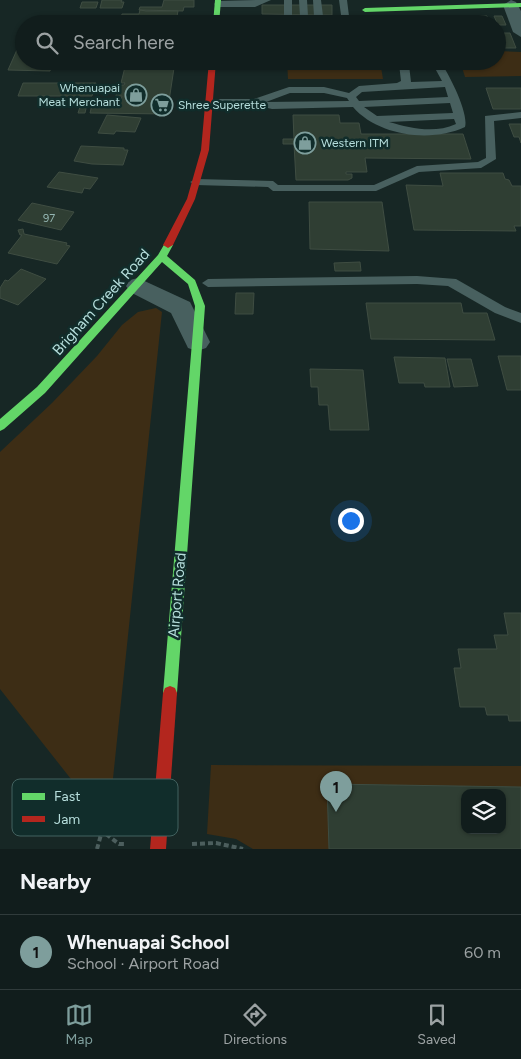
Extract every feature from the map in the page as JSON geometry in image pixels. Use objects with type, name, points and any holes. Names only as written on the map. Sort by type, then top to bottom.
[{"type":"street","points":[[217,15],[218,2]]},
{"type":"street","points":[[365,10],[462,9],[466,3],[516,5],[521,32]]},
{"type":"street","name":"Brigham Creek Road","points":[[0,426],[41,390],[138,286],[162,257],[191,199],[205,150],[212,70]]},
{"type":"street","name":"Airport Road","points":[[162,257],[190,278],[198,289],[200,306],[163,779]]},
{"type":"street","name":"Airport Road","points":[[138,286],[181,308],[197,342]]},
{"type":"street","name":"Airport Road","points":[[158,849],[159,836]]},
{"type":"lane","points":[[218,2],[255,4],[267,0]]},
{"type":"lane","points":[[288,0],[288,15]]},
{"type":"lane","points":[[303,0],[304,15]]},
{"type":"lane","points":[[317,0],[318,15]]},
{"type":"lane","points":[[343,0],[345,15]]},
{"type":"lane","points":[[402,85],[406,82],[405,70]]},
{"type":"lane","points":[[210,102],[255,102],[289,90],[324,90],[352,100],[374,119],[459,116],[442,70]]},
{"type":"lane","points":[[352,100],[359,89],[402,85],[447,84]]},
{"type":"lane","points":[[255,102],[272,109],[352,100],[453,100]]},
{"type":"lane","points":[[196,182],[376,188],[417,169],[480,166],[492,159],[489,118],[521,116]]},
{"type":"lane","points":[[208,284],[417,280],[451,282],[521,318]]},
{"type":"path","points":[[97,849],[101,836]]},
{"type":"path","points":[[109,836],[119,844],[126,844]]},
{"type":"path","points":[[191,844],[216,843],[243,849]]},
{"type":"shaded area","points":[[506,51],[521,52],[521,76],[465,77],[463,70],[506,70]]},
{"type":"shaded area","points":[[288,70],[382,70],[383,79],[288,79]]},
{"type":"shaded area","points":[[156,308],[162,312],[113,779],[71,779],[0,689],[0,452],[52,403],[97,356],[122,325],[138,312]]},
{"type":"shaded area","points":[[211,765],[521,766],[521,787],[327,784],[329,849],[253,849],[236,839],[207,834]]},
{"type":"building","points":[[102,0],[122,0],[121,2],[124,2],[122,8],[100,8]]},
{"type":"building","points":[[164,0],[194,0],[194,7],[184,7],[183,11],[139,10],[140,7],[162,7]]},
{"type":"building","points":[[82,2],[98,2],[96,8],[80,8]]},
{"type":"building","points":[[262,5],[332,5],[332,15],[262,14]]},
{"type":"building","points":[[140,10],[178,11],[177,15],[122,15],[139,14]]},
{"type":"building","points":[[506,33],[510,33],[516,48],[506,48]]},
{"type":"building","points":[[15,54],[15,70],[50,70],[50,71],[8,70]]},
{"type":"building","points":[[124,70],[174,70],[167,114],[90,113],[92,105],[120,105],[122,96],[116,96],[119,85],[124,85],[125,83],[121,83]]},
{"type":"building","points":[[23,83],[96,83],[92,96],[18,96]]},
{"type":"building","points":[[486,88],[521,88],[521,109],[493,109]]},
{"type":"building","points":[[81,104],[87,104],[85,113],[78,113]]},
{"type":"building","points":[[107,115],[141,118],[135,132],[116,131],[114,134],[98,133]]},
{"type":"building","points":[[293,115],[339,115],[340,123],[359,123],[361,134],[463,134],[471,159],[365,158],[367,172],[346,172],[346,174],[352,174],[352,178],[348,180],[296,180],[294,144],[283,144],[283,139],[294,139]]},
{"type":"building","points":[[509,124],[521,124],[521,143],[519,137],[514,137]]},
{"type":"building","points":[[81,146],[124,148],[124,150],[128,150],[123,165],[92,164],[74,161]]},
{"type":"building","points":[[59,172],[98,178],[90,189],[84,188],[82,193],[47,187]]},
{"type":"building","points":[[440,173],[503,173],[505,179],[509,180],[512,186],[521,186],[521,226],[514,226],[516,231],[414,230],[406,185],[443,186]]},
{"type":"building","points":[[309,202],[382,202],[389,251],[310,249]]},
{"type":"building","points":[[32,203],[74,212],[61,230],[18,220]]},
{"type":"building","points":[[23,229],[24,234],[67,243],[66,245],[70,246],[57,264],[8,253],[22,235],[20,235],[18,230]]},
{"type":"building","points":[[360,262],[361,271],[335,271],[334,263]]},
{"type":"building","points":[[21,269],[46,279],[18,305],[0,298],[0,288],[5,280],[8,281]]},
{"type":"building","points":[[236,293],[254,293],[253,314],[235,314]]},
{"type":"building","points":[[366,303],[461,303],[463,313],[487,313],[495,340],[371,339]]},
{"type":"building","points":[[498,356],[521,356],[521,390],[507,390]]},
{"type":"building","points":[[394,357],[445,358],[450,387],[425,387],[424,383],[399,383]]},
{"type":"building","points":[[447,359],[471,359],[478,386],[454,387]]},
{"type":"building","points":[[310,369],[363,370],[369,430],[330,430],[328,405],[319,405],[318,387],[311,387]]},
{"type":"building","points":[[504,613],[521,613],[521,721],[509,721],[508,715],[487,715],[485,707],[460,707],[454,668],[461,668],[458,649],[497,649],[494,635],[508,635]]},
{"type":"building","points":[[327,784],[521,787],[521,849],[329,849]]},
{"type":"traffic: fast","points":[[217,15],[218,0]]},
{"type":"traffic: fast","points":[[365,10],[521,5]]},
{"type":"traffic: fast","points":[[0,426],[41,390],[162,257],[168,245]]},
{"type":"traffic: fast","points":[[162,257],[192,282],[200,306],[170,693]]},
{"type":"traffic: jam","points":[[168,245],[191,199],[205,150],[212,70]]},
{"type":"traffic: jam","points":[[163,779],[170,693]]},
{"type":"traffic: jam","points":[[158,849],[159,836]]},
{"type":"place","name":"Whenuapai Meat Merchant","points":[[136,95]]},
{"type":"place","name":"Shree Superette","points":[[162,105]]},
{"type":"place","name":"Western ITM","points":[[305,143]]},
{"type":"place","name":"Whenuapai School","points":[[336,812]]}]
